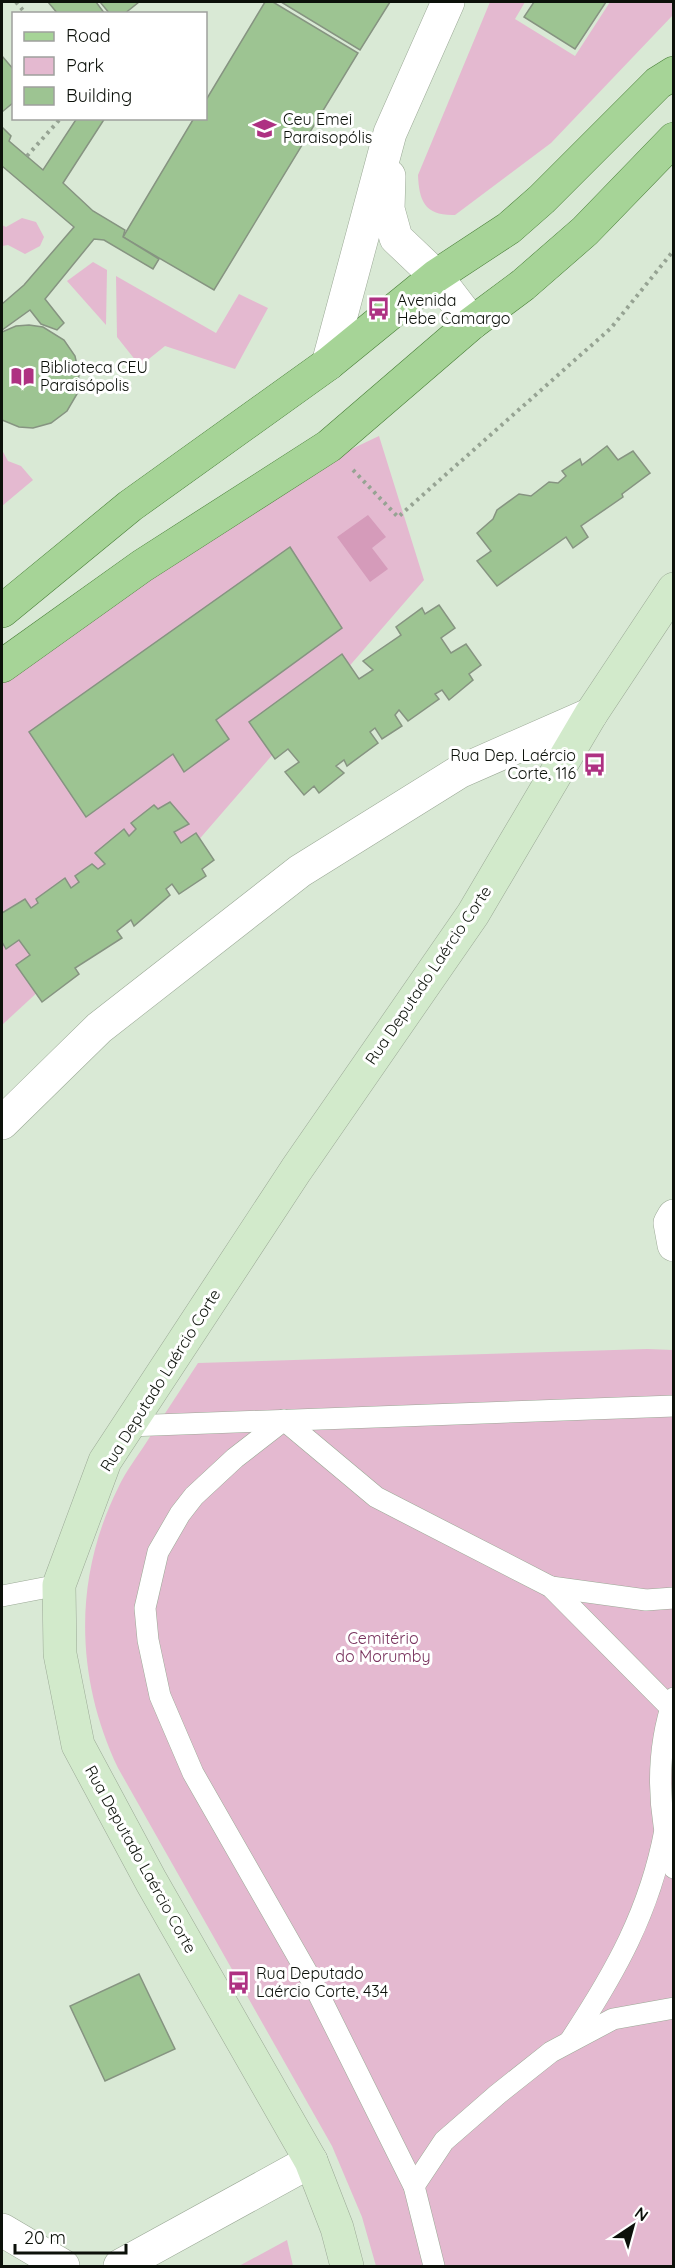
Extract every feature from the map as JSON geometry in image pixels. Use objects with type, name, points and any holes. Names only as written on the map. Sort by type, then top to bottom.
[{"type":"main road","points":[[2,611],[130,506],[328,364],[436,276],[509,228],[543,199],[658,83],[674,73]]},
{"type":"main road","points":[[2,666],[142,566],[329,446],[472,323],[523,285],[585,231],[674,140]]},
{"type":"street","points":[[328,364],[390,133],[448,2]]},
{"type":"street","points":[[390,133],[388,209],[396,238],[436,276],[472,323]]},
{"type":"street","name":"Rua Deputado Laércio Corte","points":[[347,2266],[338,2228],[311,2161],[151,1881],[78,1745],[60,1654],[59,1585],[105,1461],[296,1170],[473,914],[591,714],[674,589]]},
{"type":"street","points":[[2,1123],[99,1028],[300,871],[459,772],[591,714]]},
{"type":"street","points":[[674,1216],[670,1223],[674,1245]]},
{"type":"street","points":[[120,2266],[311,2161]]},
{"type":"street","points":[[2,2230],[63,2266]]},
{"type":"lane","points":[[128,1426],[674,1406]]},
{"type":"lane","points":[[284,1420],[376,1497],[551,1587],[672,1703],[663,1742],[660,1778],[664,1830],[674,1868]]},
{"type":"lane","points":[[284,1420],[235,1458],[194,1496],[180,1514],[158,1552],[146,1608],[147,1640],[160,1696],[193,1773],[313,1983],[414,2186],[434,2266]]},
{"type":"lane","points":[[2,1596],[59,1585]]},
{"type":"lane","points":[[551,1587],[646,1600],[674,1598]]},
{"type":"lane","points":[[569,2042],[609,1979],[637,1926],[654,1879],[664,1830]]},
{"type":"lane","points":[[414,2186],[444,2141],[551,2052],[613,2019],[674,2008]]},
{"type":"path","points":[[27,156],[59,120]]},
{"type":"path","points":[[329,446],[398,517],[611,328],[674,250]]},
{"type":"green space","points":[[490,2],[525,2],[515,19],[575,56],[610,2],[673,2],[673,15],[551,143],[455,215],[445,215],[430,210],[426,205],[420,192],[418,175]]},
{"type":"green space","points":[[22,218],[36,222],[44,237],[40,246],[25,254],[8,245],[2,246],[2,225],[6,227]]},
{"type":"green space","points":[[93,262],[107,270],[106,325],[67,281]]},
{"type":"green space","points":[[116,276],[216,333],[239,294],[268,308],[235,369],[165,346],[140,366],[117,337]]},
{"type":"green space","points":[[379,436],[424,580],[183,858],[2,1025],[2,683],[191,525]]},
{"type":"green space","points":[[2,450],[8,461],[21,466],[33,480],[2,506]]},
{"type":"green space","name":"Cemitério do Morumby","points":[[673,1350],[673,2266],[376,2266],[362,2217],[332,2146],[118,1768],[104,1733],[87,1663],[85,1627],[87,1591],[93,1556],[104,1521],[122,1480],[198,1363]]},
{"type":"green space","points":[[287,2240],[293,2266],[239,2266]]},
{"type":"shaded area","points":[[368,515],[386,537],[372,548],[388,569],[370,582],[337,537]]},
{"type":"building","points":[[48,2],[96,2],[104,12],[56,12]]},
{"type":"building","points":[[100,2],[139,2],[126,12],[108,12]]},
{"type":"building","points":[[265,2],[273,2],[358,53],[214,290],[123,237],[193,120],[207,120],[207,98]]},
{"type":"building","points":[[281,2],[390,2],[360,50]]},
{"type":"building","points":[[534,2],[606,2],[575,49],[524,17]]},
{"type":"building","points":[[2,56],[12,68],[12,104],[2,112]]},
{"type":"building","points":[[76,120],[104,120],[63,183],[93,211],[125,230],[123,237],[159,259],[153,269],[104,240],[94,239],[45,299],[64,323],[57,330],[41,324],[30,310],[2,330],[2,304],[24,285],[74,227],[2,166],[2,127],[11,136],[9,141],[43,170]]},
{"type":"building","points":[[16,326],[43,327],[64,340],[75,356],[79,374],[77,394],[67,411],[51,423],[33,428],[19,427],[2,420],[2,332]]},
{"type":"building","points":[[607,446],[618,460],[633,451],[650,473],[622,494],[623,497],[581,526],[588,537],[573,548],[566,537],[497,586],[477,561],[491,551],[477,533],[493,519],[497,510],[519,494],[531,496],[549,482],[558,483],[566,476],[562,471],[580,459],[582,465]]},
{"type":"building","points":[[290,547],[342,628],[216,720],[229,739],[184,772],[173,754],[86,817],[29,732]]},
{"type":"building","points":[[439,605],[455,628],[441,638],[451,653],[466,644],[481,665],[469,674],[473,680],[449,700],[442,690],[435,694],[439,699],[408,721],[399,710],[395,715],[402,726],[382,739],[375,728],[370,732],[378,743],[347,766],[344,760],[336,766],[344,773],[319,793],[314,786],[304,795],[285,772],[299,762],[288,749],[275,759],[249,722],[342,654],[359,679],[373,670],[363,661],[401,635],[396,627],[422,608],[425,614]]},
{"type":"building","points":[[170,802],[189,824],[174,832],[181,843],[196,833],[214,860],[202,869],[206,876],[179,894],[172,884],[166,889],[170,895],[134,926],[131,920],[117,931],[122,938],[75,968],[79,974],[42,1002],[16,965],[30,955],[19,940],[6,949],[2,942],[2,913],[25,899],[31,908],[38,903],[36,899],[65,878],[71,888],[79,882],[75,876],[92,864],[98,869],[105,864],[95,853],[124,829],[129,836],[136,829],[131,823],[154,805],[158,809]]},
{"type":"building","points":[[139,1974],[175,2049],[105,2081],[70,2006]]},
{"type":"place","name":"Ceu Emei Paraisopólis","points":[[265,128]]},
{"type":"place","name":"Avenida Hebe Camargo","points":[[379,309]]},
{"type":"place","name":"Biblioteca CEU Paraisópolis","points":[[22,376]]},
{"type":"place","name":"Rua Dep. Laércio Corte, 116","points":[[594,764]]},
{"type":"place","name":"Rua Deputado Laércio Corte, 434","points":[[238,1982]]}]
